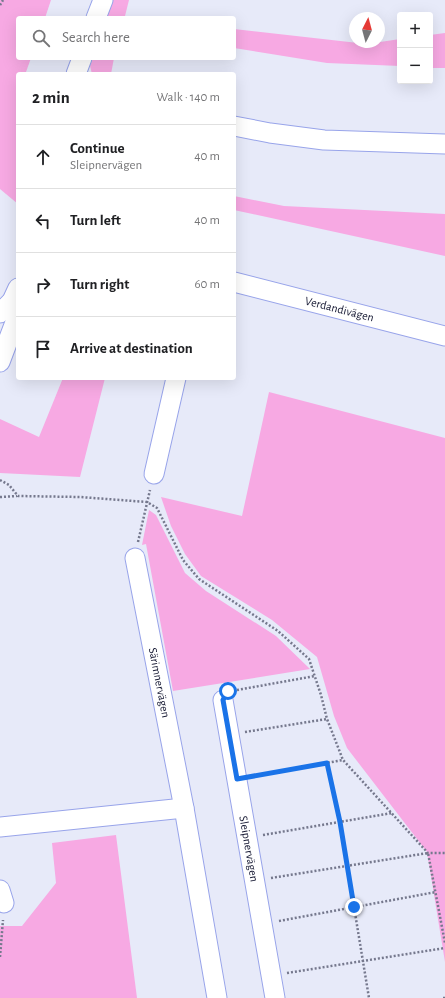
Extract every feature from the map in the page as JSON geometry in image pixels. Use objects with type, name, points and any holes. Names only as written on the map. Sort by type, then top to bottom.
[{"type":"street","points":[[97,16],[103,0]]},
{"type":"street","points":[[77,72],[81,60]]},
{"type":"street","points":[[236,126],[270,133],[324,140],[445,144]]},
{"type":"street","name":"Verdandivägen","points":[[236,283],[445,336]]},
{"type":"street","points":[[10,301],[16,315]]},
{"type":"street","points":[[0,362],[16,320]]},
{"type":"street","points":[[154,474],[176,380]]},
{"type":"street","name":"Särimnervägen","points":[[135,558],[184,808],[217,998]]},
{"type":"street","name":"Sleipnervägen","points":[[223,700],[275,998]]},
{"type":"street","points":[[0,827],[184,808]]},
{"type":"path","points":[[0,5],[3,0]]},
{"type":"path","points":[[0,480],[9,485],[18,496]]},
{"type":"path","points":[[0,497],[80,497],[147,502],[157,508],[183,560],[199,579],[278,631],[309,659],[327,719],[343,760],[428,853],[445,943]]},
{"type":"path","points":[[135,558],[147,502]]},
{"type":"path","points":[[223,700],[228,691],[315,676]]},
{"type":"path","points":[[229,735],[327,719]]},
{"type":"path","points":[[237,779],[343,760]]},
{"type":"path","points":[[327,763],[340,822],[369,998]]},
{"type":"path","points":[[247,838],[392,813]]},
{"type":"path","points":[[255,881],[428,853],[445,854]]},
{"type":"path","points":[[262,924],[436,892]]},
{"type":"path","points":[[0,957],[2,897]]},
{"type":"path","points":[[271,976],[445,948]]},
{"type":"shaded area","points":[[0,0],[51,0],[46,16],[16,16],[16,60],[30,60],[26,72],[16,72],[16,202],[0,189]]},
{"type":"shaded area","points":[[113,0],[129,0],[125,16],[107,16]]},
{"type":"shaded area","points":[[236,29],[349,42],[349,48],[385,48],[385,41],[397,39],[397,66],[327,63],[236,48]]},
{"type":"shaded area","points":[[445,33],[445,68],[433,68],[433,35]]},
{"type":"shaded area","points":[[92,60],[114,60],[111,72],[92,72],[90,66]]},
{"type":"shaded area","points":[[236,196],[284,206],[445,214],[445,256],[236,210]]},
{"type":"shaded area","points":[[62,380],[104,380],[80,477],[0,473],[0,419],[39,437]]},
{"type":"shaded area","points":[[269,392],[445,438],[445,962],[427,852],[347,748],[334,716],[317,657],[272,620],[201,576],[185,554],[171,526],[161,497],[242,516]]},
{"type":"shaded area","points":[[149,510],[156,515],[185,573],[206,591],[276,636],[310,669],[173,691],[146,544],[142,545]]},
{"type":"shaded area","points":[[116,835],[137,998],[0,998],[0,926],[22,926],[56,883],[52,843]]},
{"type":"route","points":[[228,691],[223,700],[237,779],[327,763],[340,822],[354,907]]}]
